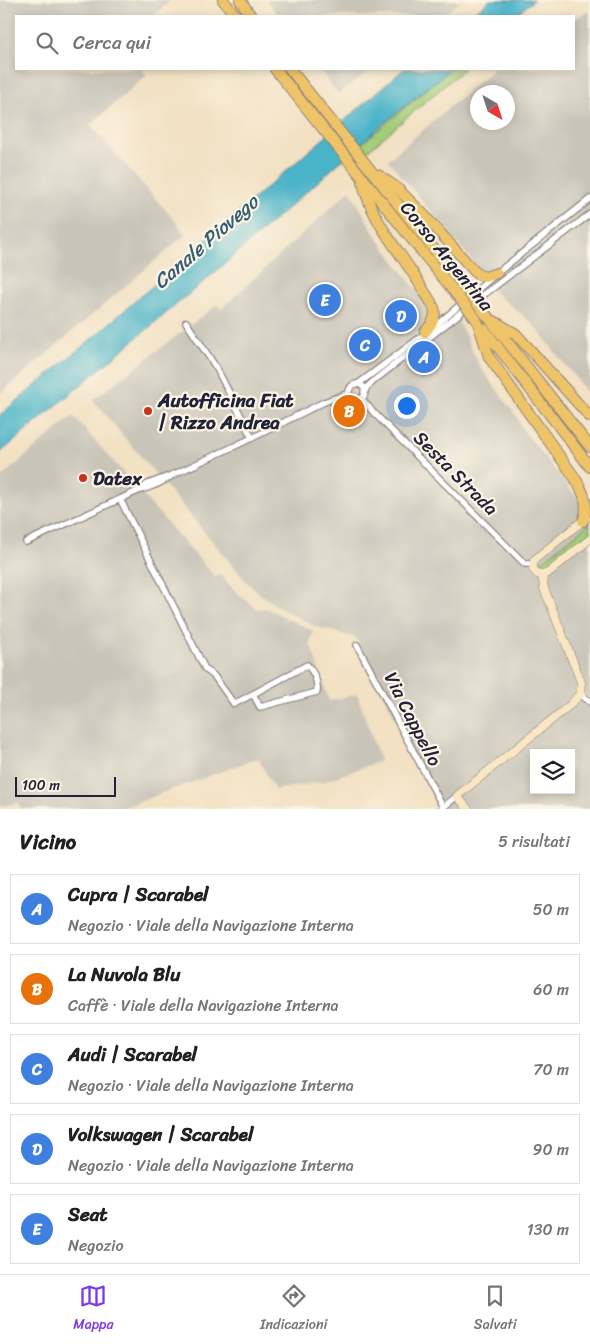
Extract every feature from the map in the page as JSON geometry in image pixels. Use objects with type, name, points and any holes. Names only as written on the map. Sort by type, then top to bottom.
[{"type":"highway","points":[[223,0],[243,15]]},
{"type":"highway","points":[[228,0],[243,15]]},
{"type":"highway","points":[[241,0],[243,15]]},
{"type":"highway","name":"Corso Argentina","points":[[276,70],[360,177],[460,291]]},
{"type":"highway","name":"Corso Argentina","points":[[291,70],[368,167],[590,467]]},
{"type":"highway","points":[[368,167],[397,188],[477,274],[485,277],[497,273]]},
{"type":"highway","points":[[360,177],[372,210],[415,275],[434,308],[434,318],[425,332]]},
{"type":"highway","points":[[481,318],[516,334],[590,417]]},
{"type":"highway","points":[[481,318],[489,356],[587,498],[588,511],[586,518]]},
{"type":"highway","name":"Corso Argentina","points":[[481,318],[590,447]]},
{"type":"street","points":[[349,393],[351,386],[358,384],[425,332],[590,199]]},
{"type":"street","points":[[349,393],[354,399],[361,398],[364,392],[376,380],[454,317],[590,214]]},
{"type":"street","points":[[186,322],[217,370],[252,438]]},
{"type":"street","points":[[358,384],[363,387],[364,392]]},
{"type":"street","points":[[26,542],[140,490],[151,488],[177,473],[324,402],[349,393]]},
{"type":"street","name":"Sesta Strada","points":[[361,398],[525,564],[533,564]]},
{"type":"street","points":[[120,499],[204,669],[214,676],[234,704],[307,665],[312,670],[317,686],[317,692],[260,708],[253,694]]},
{"type":"street","points":[[586,518],[534,560],[533,568],[537,574],[548,573],[590,539]]},
{"type":"street","points":[[442,808],[570,706],[580,694],[581,682],[544,588],[542,575]]},
{"type":"street","name":"Via Cappello","points":[[357,645],[442,808]]},
{"type":"street","points":[[580,694],[590,702]]},
{"type":"street","points":[[457,796],[468,809]]},
{"type":"shaded area","points":[[0,0],[171,0],[154,15],[15,15],[15,70],[142,70],[147,75],[90,125],[177,223],[185,235],[0,394]]},
{"type":"shaded area","points":[[267,0],[462,0],[443,15],[278,15]]},
{"type":"shaded area","points":[[590,11],[590,396],[532,323],[494,292],[480,270],[388,160],[470,90],[470,130],[515,130],[515,85],[475,85],[493,70],[575,70],[575,18]]},
{"type":"shaded area","points":[[320,70],[371,70],[338,94]]},
{"type":"shaded area","points":[[350,190],[375,235],[423,299],[447,327],[457,318],[479,365],[517,417],[523,430],[590,514],[590,809],[440,809],[356,638],[314,626],[277,606],[259,593],[245,580],[93,400],[218,304],[221,309]]},
{"type":"shaded area","points":[[73,416],[215,577],[220,574],[238,594],[257,609],[266,608],[313,631],[310,643],[329,701],[357,694],[380,761],[325,781],[275,790],[258,758],[119,809],[21,809],[18,803],[0,806],[0,478]]},
{"type":"green space","points":[[450,70],[463,70],[365,153],[359,146]]},
{"type":"green space","points":[[590,523],[590,534],[548,568],[542,567],[542,561]]},
{"type":"water","points":[[490,0],[534,0],[516,15],[471,15]]},
{"type":"water","name":"Canale Piovego","points":[[403,70],[450,70],[383,124],[227,262],[0,453],[0,415],[90,340]]},
{"type":"place","name":"Seat","points":[[325,300]]},
{"type":"place","name":"Volkswagen | Scarabel","points":[[401,316]]},
{"type":"place","name":"Audi | Scarabel","points":[[365,345]]},
{"type":"place","name":"Cupra | Scarabel","points":[[424,357]]},
{"type":"place","name":"Autofficina Fiat | Rizzo Andrea","points":[[148,411]]},
{"type":"place","name":"La Nuvola Blu","points":[[349,411]]},
{"type":"place","name":"Datex","points":[[83,478]]}]
